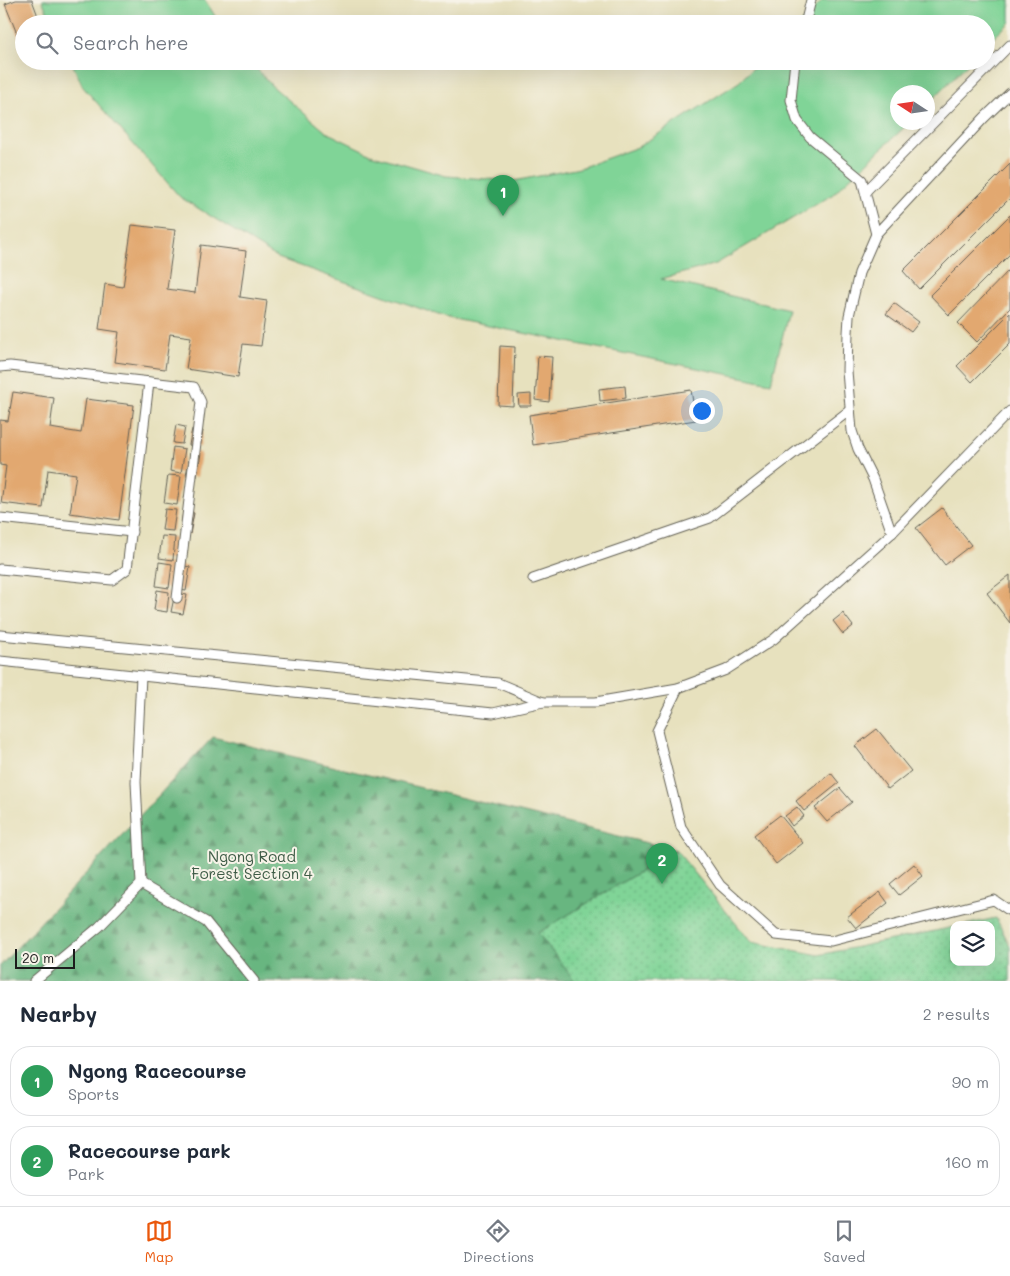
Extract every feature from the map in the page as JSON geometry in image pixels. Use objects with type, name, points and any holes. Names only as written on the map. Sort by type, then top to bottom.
[{"type":"lane","points":[[808,15],[812,0]]},
{"type":"lane","points":[[995,60],[1010,45]]},
{"type":"lane","points":[[794,70],[791,100],[797,120],[810,137],[862,180],[876,234]]},
{"type":"lane","points":[[866,191],[985,70]]},
{"type":"lane","points":[[892,533],[873,479],[858,449],[852,431],[847,371],[849,316],[859,273],[876,234],[984,118],[1010,93]]},
{"type":"lane","points":[[0,367],[10,366],[194,387],[201,402],[177,598]]},
{"type":"lane","points":[[0,569],[112,580],[127,569],[150,382]]},
{"type":"lane","points":[[534,579],[710,518],[850,410]]},
{"type":"lane","points":[[0,661],[493,713],[543,702],[596,702],[678,688],[726,670],[774,638],[892,533],[1010,411]]},
{"type":"lane","points":[[0,518],[132,532]]},
{"type":"lane","points":[[0,635],[498,683],[543,702]]},
{"type":"lane","points":[[34,981],[100,927],[140,884],[136,782],[141,676]]},
{"type":"lane","points":[[678,688],[657,731],[681,827],[720,885],[776,935],[831,941],[994,900],[1010,911]]},
{"type":"lane","points":[[140,884],[206,922],[254,981]]},
{"type":"green space","points":[[42,0],[205,0],[214,15],[49,15]]},
{"type":"green space","points":[[823,0],[1010,0],[1010,22],[995,36],[995,15],[808,15]]},
{"type":"green space","points":[[75,70],[258,70],[271,85],[326,132],[373,155],[446,176],[514,181],[580,168],[638,147],[739,82],[751,70],[961,70],[935,97],[935,85],[890,85],[890,130],[902,130],[832,195],[716,264],[661,279],[789,310],[771,383],[444,317],[278,258],[180,197],[83,87]]},
{"type":"green space","name":"Ngong Road Forest Section 4","points":[[213,737],[676,850],[538,933],[575,981],[0,981],[0,966]]},
{"type":"green space","points":[[676,850],[751,942],[819,955],[950,928],[950,966],[995,966],[995,921],[982,921],[996,918],[1010,946],[1010,981],[575,981],[538,933]]},
{"type":"building","points":[[16,0],[32,0],[38,15],[15,15],[15,29],[5,4]]},
{"type":"building","points":[[1010,164],[1010,198],[919,289],[903,271]]},
{"type":"building","points":[[1010,215],[1010,254],[949,315],[930,295]]},
{"type":"building","points":[[132,225],[175,230],[167,289],[195,293],[201,245],[246,251],[240,297],[267,301],[261,346],[243,344],[238,377],[186,369],[191,337],[170,334],[165,369],[115,362],[119,332],[99,329],[105,284],[123,287]]},
{"type":"building","points":[[1010,269],[1010,308],[977,342],[958,323]]},
{"type":"building","points":[[894,303],[919,322],[911,332],[886,314]]},
{"type":"building","points":[[1010,313],[1010,344],[972,382],[957,366]]},
{"type":"building","points":[[500,346],[515,347],[513,406],[498,405]]},
{"type":"building","points":[[538,356],[552,357],[549,402],[535,400]]},
{"type":"building","points":[[625,386],[626,398],[600,401],[599,389]]},
{"type":"building","points":[[691,390],[696,420],[533,445],[529,415]]},
{"type":"building","points":[[13,392],[54,398],[50,428],[81,433],[86,399],[134,405],[119,520],[70,513],[76,474],[48,470],[43,508],[1,503],[6,466],[0,465],[0,420],[8,421]]},
{"type":"building","points":[[531,394],[531,406],[519,406],[518,395]]},
{"type":"building","points":[[176,425],[185,427],[182,444],[173,443]]},
{"type":"building","points":[[192,429],[203,431],[200,447],[189,445]]},
{"type":"building","points":[[173,447],[185,449],[181,473],[170,471]]},
{"type":"building","points":[[191,451],[201,453],[197,477],[186,475]]},
{"type":"building","points":[[168,475],[181,476],[177,505],[164,503]]},
{"type":"building","points":[[942,508],[971,545],[945,565],[916,528]]},
{"type":"building","points":[[165,509],[176,510],[173,531],[162,530]]},
{"type":"building","points":[[183,511],[194,513],[190,534],[180,532]]},
{"type":"building","points":[[162,536],[175,537],[173,560],[159,558]]},
{"type":"building","points":[[159,562],[172,564],[169,588],[156,586]]},
{"type":"building","points":[[179,565],[190,567],[186,591],[174,589]]},
{"type":"building","points":[[1010,575],[1010,623],[987,593]]},
{"type":"building","points":[[157,590],[169,592],[167,612],[154,610]]},
{"type":"building","points":[[175,593],[187,595],[183,614],[171,612]]},
{"type":"building","points":[[843,613],[853,626],[843,634],[833,621]]},
{"type":"building","points":[[877,729],[911,771],[888,789],[855,746]]},
{"type":"building","points":[[831,773],[839,783],[804,811],[796,801]]},
{"type":"building","points":[[840,788],[852,802],[827,822],[815,808]]},
{"type":"building","points":[[797,807],[804,816],[792,826],[785,816]]},
{"type":"building","points":[[780,815],[803,843],[776,864],[754,835]]},
{"type":"building","points":[[914,864],[923,876],[899,895],[890,884]]},
{"type":"building","points":[[880,892],[888,903],[856,928],[847,917]]},
{"type":"place","name":"Ngong Racecourse","points":[[503,216]]},
{"type":"place","name":"Racecourse park","points":[[662,884]]}]
